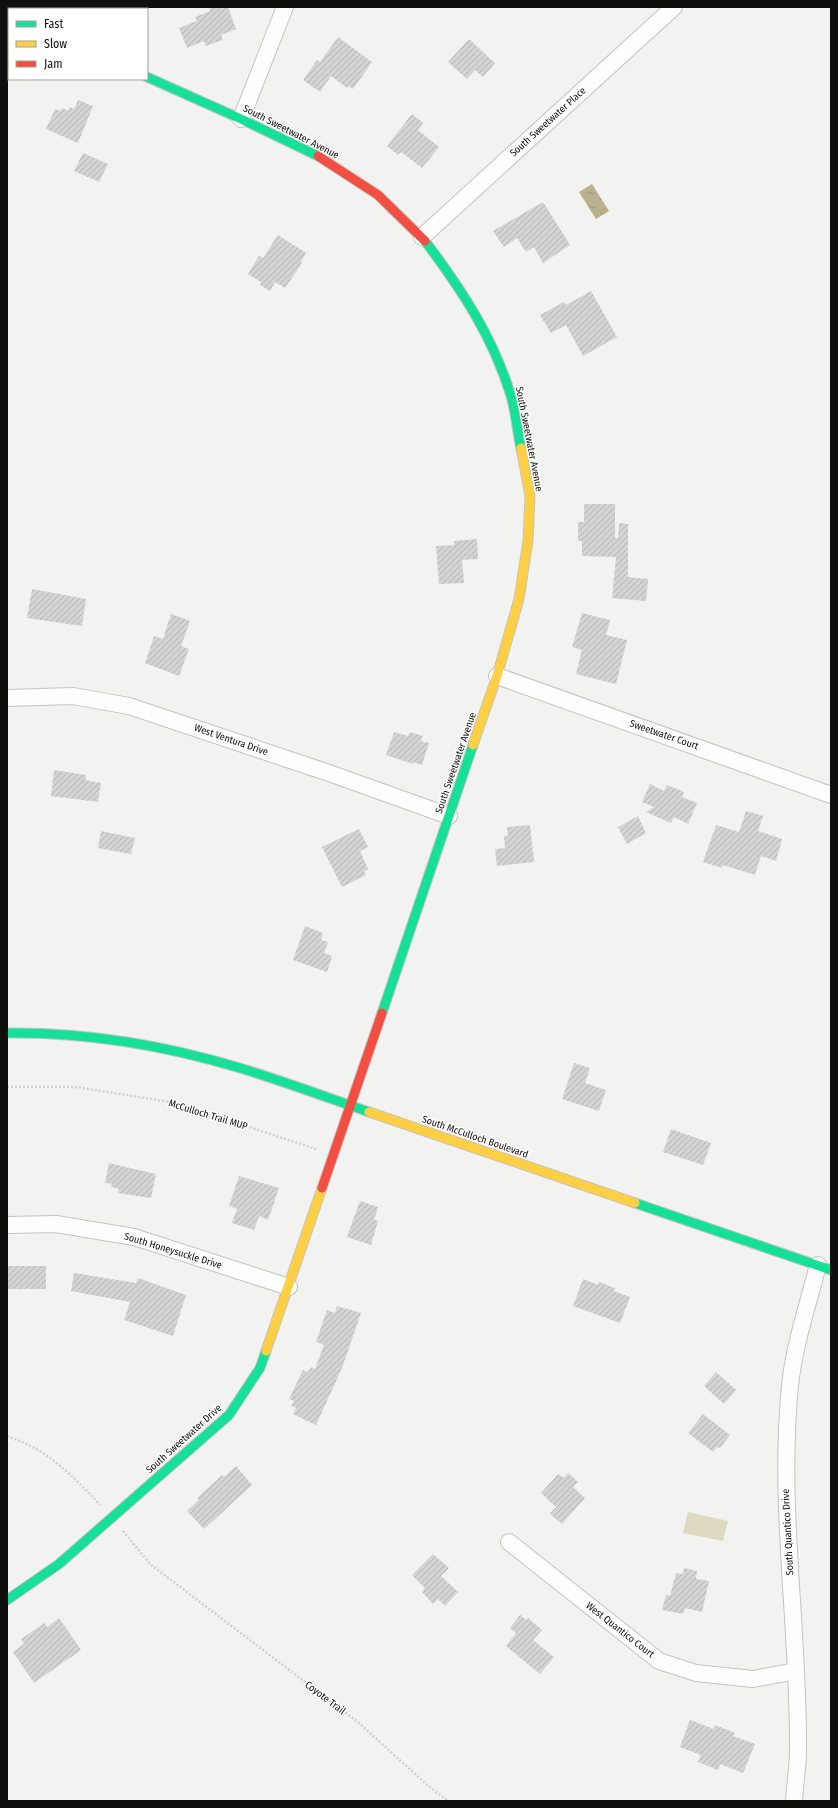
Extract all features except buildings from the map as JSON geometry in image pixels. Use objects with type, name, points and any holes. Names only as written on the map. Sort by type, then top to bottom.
[{"type":"street","points":[[241,118],[285,7]]},
{"type":"street","name":"South Sweetwater Place","points":[[422,237],[674,7]]},
{"type":"street","name":"South Sweetwater Avenue","points":[[148,77],[241,118],[326,160],[378,195],[422,237],[448,270],[473,308],[494,349],[511,397],[523,454],[530,496],[528,541],[519,599],[497,676],[350,1106]]},
{"type":"street","name":"Sweetwater Court","points":[[497,676],[831,795]]},
{"type":"street","name":"West Ventura Drive","points":[[7,698],[73,696],[128,706],[328,773],[449,816]]},
{"type":"street","name":"South McCulloch Boulevard","points":[[7,1033],[28,1032],[109,1038],[175,1051],[240,1068],[825,1268]]},
{"type":"street","name":"South Sweetwater Drive","points":[[7,1600],[59,1564],[229,1415],[260,1368],[350,1106]]},
{"type":"street","name":"South Honeysuckle Drive","points":[[7,1225],[56,1224],[134,1237],[289,1287]]},
{"type":"street","name":"South Quantico Drive","points":[[794,1801],[798,1751],[796,1671],[786,1485],[786,1433],[790,1385],[796,1351],[825,1268]]},
{"type":"street","name":"West Quantico Court","points":[[509,1542],[659,1661],[696,1673],[753,1679],[796,1671]]},
{"type":"path","name":"McCulloch Trail MUP","points":[[7,1087],[77,1087],[176,1104],[334,1155]]},
{"type":"path","name":"Coyote Trail","points":[[197,1601],[359,1723],[426,1784],[448,1801]]},
{"type":"shaded area","points":[[688,1512],[728,1521],[723,1541],[683,1533]]},
{"type":"water","points":[[592,184],[609,211],[596,219],[579,192]]},
{"type":"traffic: fast","points":[[148,77],[241,119],[318,156]]},
{"type":"traffic: fast","points":[[425,241],[464,296],[486,334],[504,374],[511,396],[521,448]]},
{"type":"traffic: fast","points":[[382,1013],[473,745]]},
{"type":"traffic: fast","points":[[7,1033],[37,1033],[95,1038],[183,1053],[256,1073],[369,1112]]},
{"type":"traffic: fast","points":[[635,1203],[831,1270]]},
{"type":"traffic: fast","points":[[7,1600],[59,1564],[229,1415],[260,1368],[266,1351]]},
{"type":"traffic: slow","points":[[473,745],[497,676],[519,599],[528,541],[530,496],[521,448]]},
{"type":"traffic: slow","points":[[369,1112],[635,1203]]},
{"type":"traffic: slow","points":[[266,1351],[322,1188]]},
{"type":"traffic: jam","points":[[318,156],[378,195],[425,241]]},
{"type":"traffic: jam","points":[[322,1188],[382,1013]]}]
